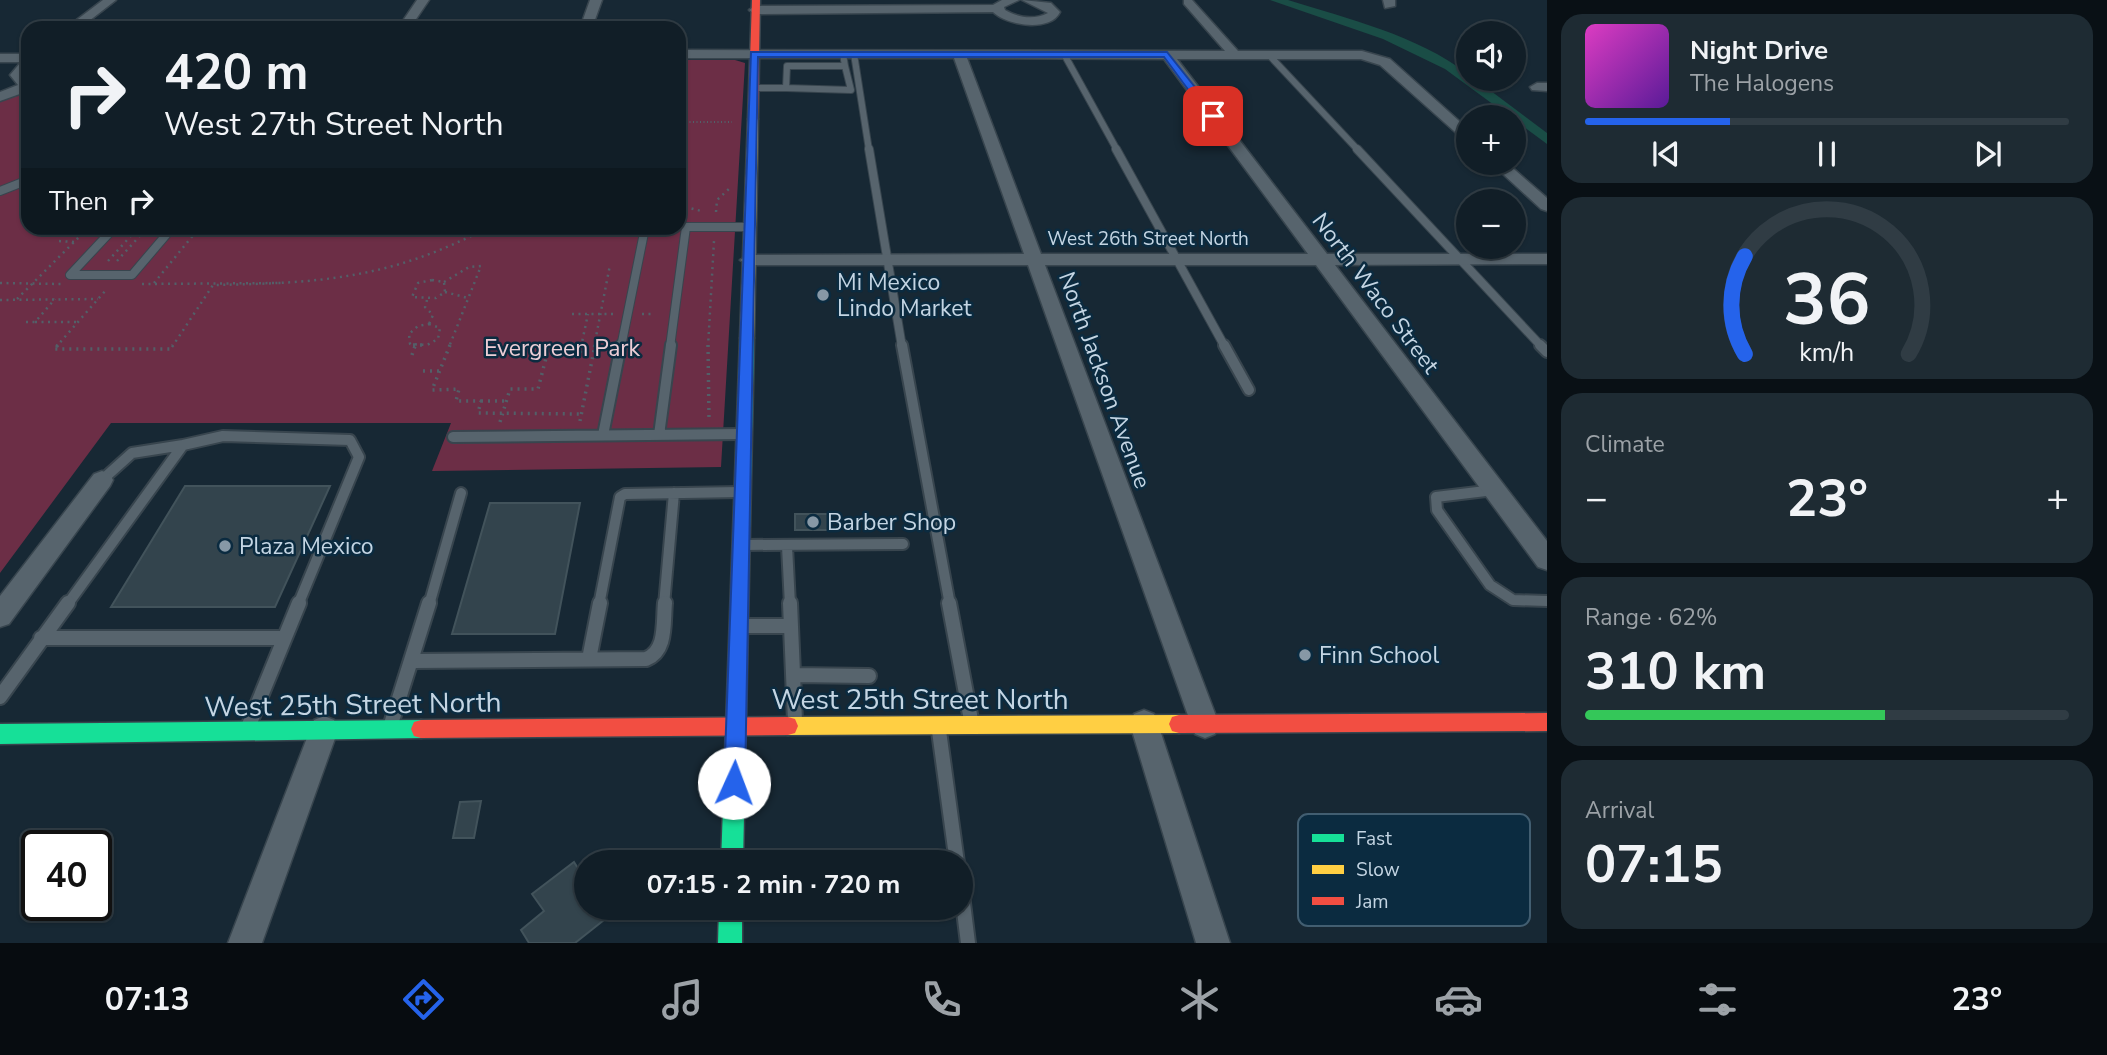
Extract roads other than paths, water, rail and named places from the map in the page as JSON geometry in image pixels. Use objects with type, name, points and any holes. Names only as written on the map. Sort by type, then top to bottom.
[{"type":"street","points":[[82,21],[110,0]]},
{"type":"street","points":[[409,21],[423,0]]},
{"type":"street","points":[[588,21],[596,0]]},
{"type":"street","points":[[997,8],[1002,3],[1013,0]]},
{"type":"street","points":[[732,850],[755,5],[997,8],[1004,15],[1021,20],[1040,20],[1053,15],[1054,12],[1047,5],[1028,0]]},
{"type":"street","points":[[1188,2],[1235,55]]},
{"type":"street","points":[[686,54],[847,58],[959,54],[1347,55],[1380,60],[1399,73],[1456,125]]},
{"type":"street","name":"North Jackson Avenue","points":[[959,54],[1205,724]]},
{"type":"street","name":"North Waco Street","points":[[1167,54],[1547,560]]},
{"type":"street","points":[[0,58],[21,60]]},
{"type":"street","points":[[0,97],[21,88]]},
{"type":"street","points":[[1512,175],[1547,206]]},
{"type":"street","name":"West 26th Street North","points":[[749,260],[1456,259]]},
{"type":"street","name":"West 26th Street North","points":[[1526,259],[1547,259]]},
{"type":"street","points":[[0,616],[102,480]]},
{"type":"street","name":"West 25th Street North","points":[[0,734],[795,725],[1547,722]]},
{"type":"street","points":[[1144,724],[1213,943]]},
{"type":"street","points":[[245,943],[324,730]]},
{"type":"street","points":[[730,943],[731,920]]},
{"type":"lane","points":[[1064,54],[1249,390]]},
{"type":"lane","points":[[1269,55],[1456,256]]},
{"type":"lane","points":[[753,88],[851,90],[847,58]]},
{"type":"lane","points":[[786,88],[787,66],[847,58]]},
{"type":"lane","points":[[847,58],[972,724]]},
{"type":"lane","points":[[0,191],[21,183]]},
{"type":"lane","points":[[686,226],[750,227]]},
{"type":"lane","points":[[107,235],[70,275],[132,275],[166,235]]},
{"type":"lane","points":[[603,435],[644,235]]},
{"type":"lane","points":[[659,435],[682,235]]},
{"type":"lane","points":[[1459,259],[1547,352]]},
{"type":"lane","points":[[453,437],[744,434]]},
{"type":"lane","points":[[102,480],[132,453],[223,436],[350,440],[359,457],[246,731]]},
{"type":"lane","points":[[0,697],[183,445]]},
{"type":"lane","points":[[1494,490],[1436,497],[1437,510],[1490,586],[1513,600],[1547,601]]},
{"type":"lane","points":[[589,659],[620,497],[743,492]]},
{"type":"lane","points":[[389,730],[413,661],[461,493]]},
{"type":"lane","points":[[413,661],[646,659],[656,655],[661,646],[674,493]]},
{"type":"lane","points":[[741,545],[903,544]]},
{"type":"lane","points":[[787,546],[795,725]]},
{"type":"lane","points":[[738,626],[791,626]]},
{"type":"lane","points":[[41,638],[284,638]]},
{"type":"lane","points":[[794,675],[869,676]]},
{"type":"lane","points":[[939,725],[955,850]]},
{"type":"lane","points":[[965,920],[968,943]]},
{"type":"waterway","points":[[1276,0],[1387,36],[1450,66],[1547,140]]},
{"type":"place","name":"Mi Mexico Lindo Market","points":[[823,295]]},
{"type":"place","name":"Barber Shop","points":[[813,522]]},
{"type":"place","name":"Plaza Mexico","points":[[225,546]]},
{"type":"place","name":"Finn School","points":[[1305,655]]},
{"type":"park label","name":"Evergreen Park","points":[[562,348]]}]
